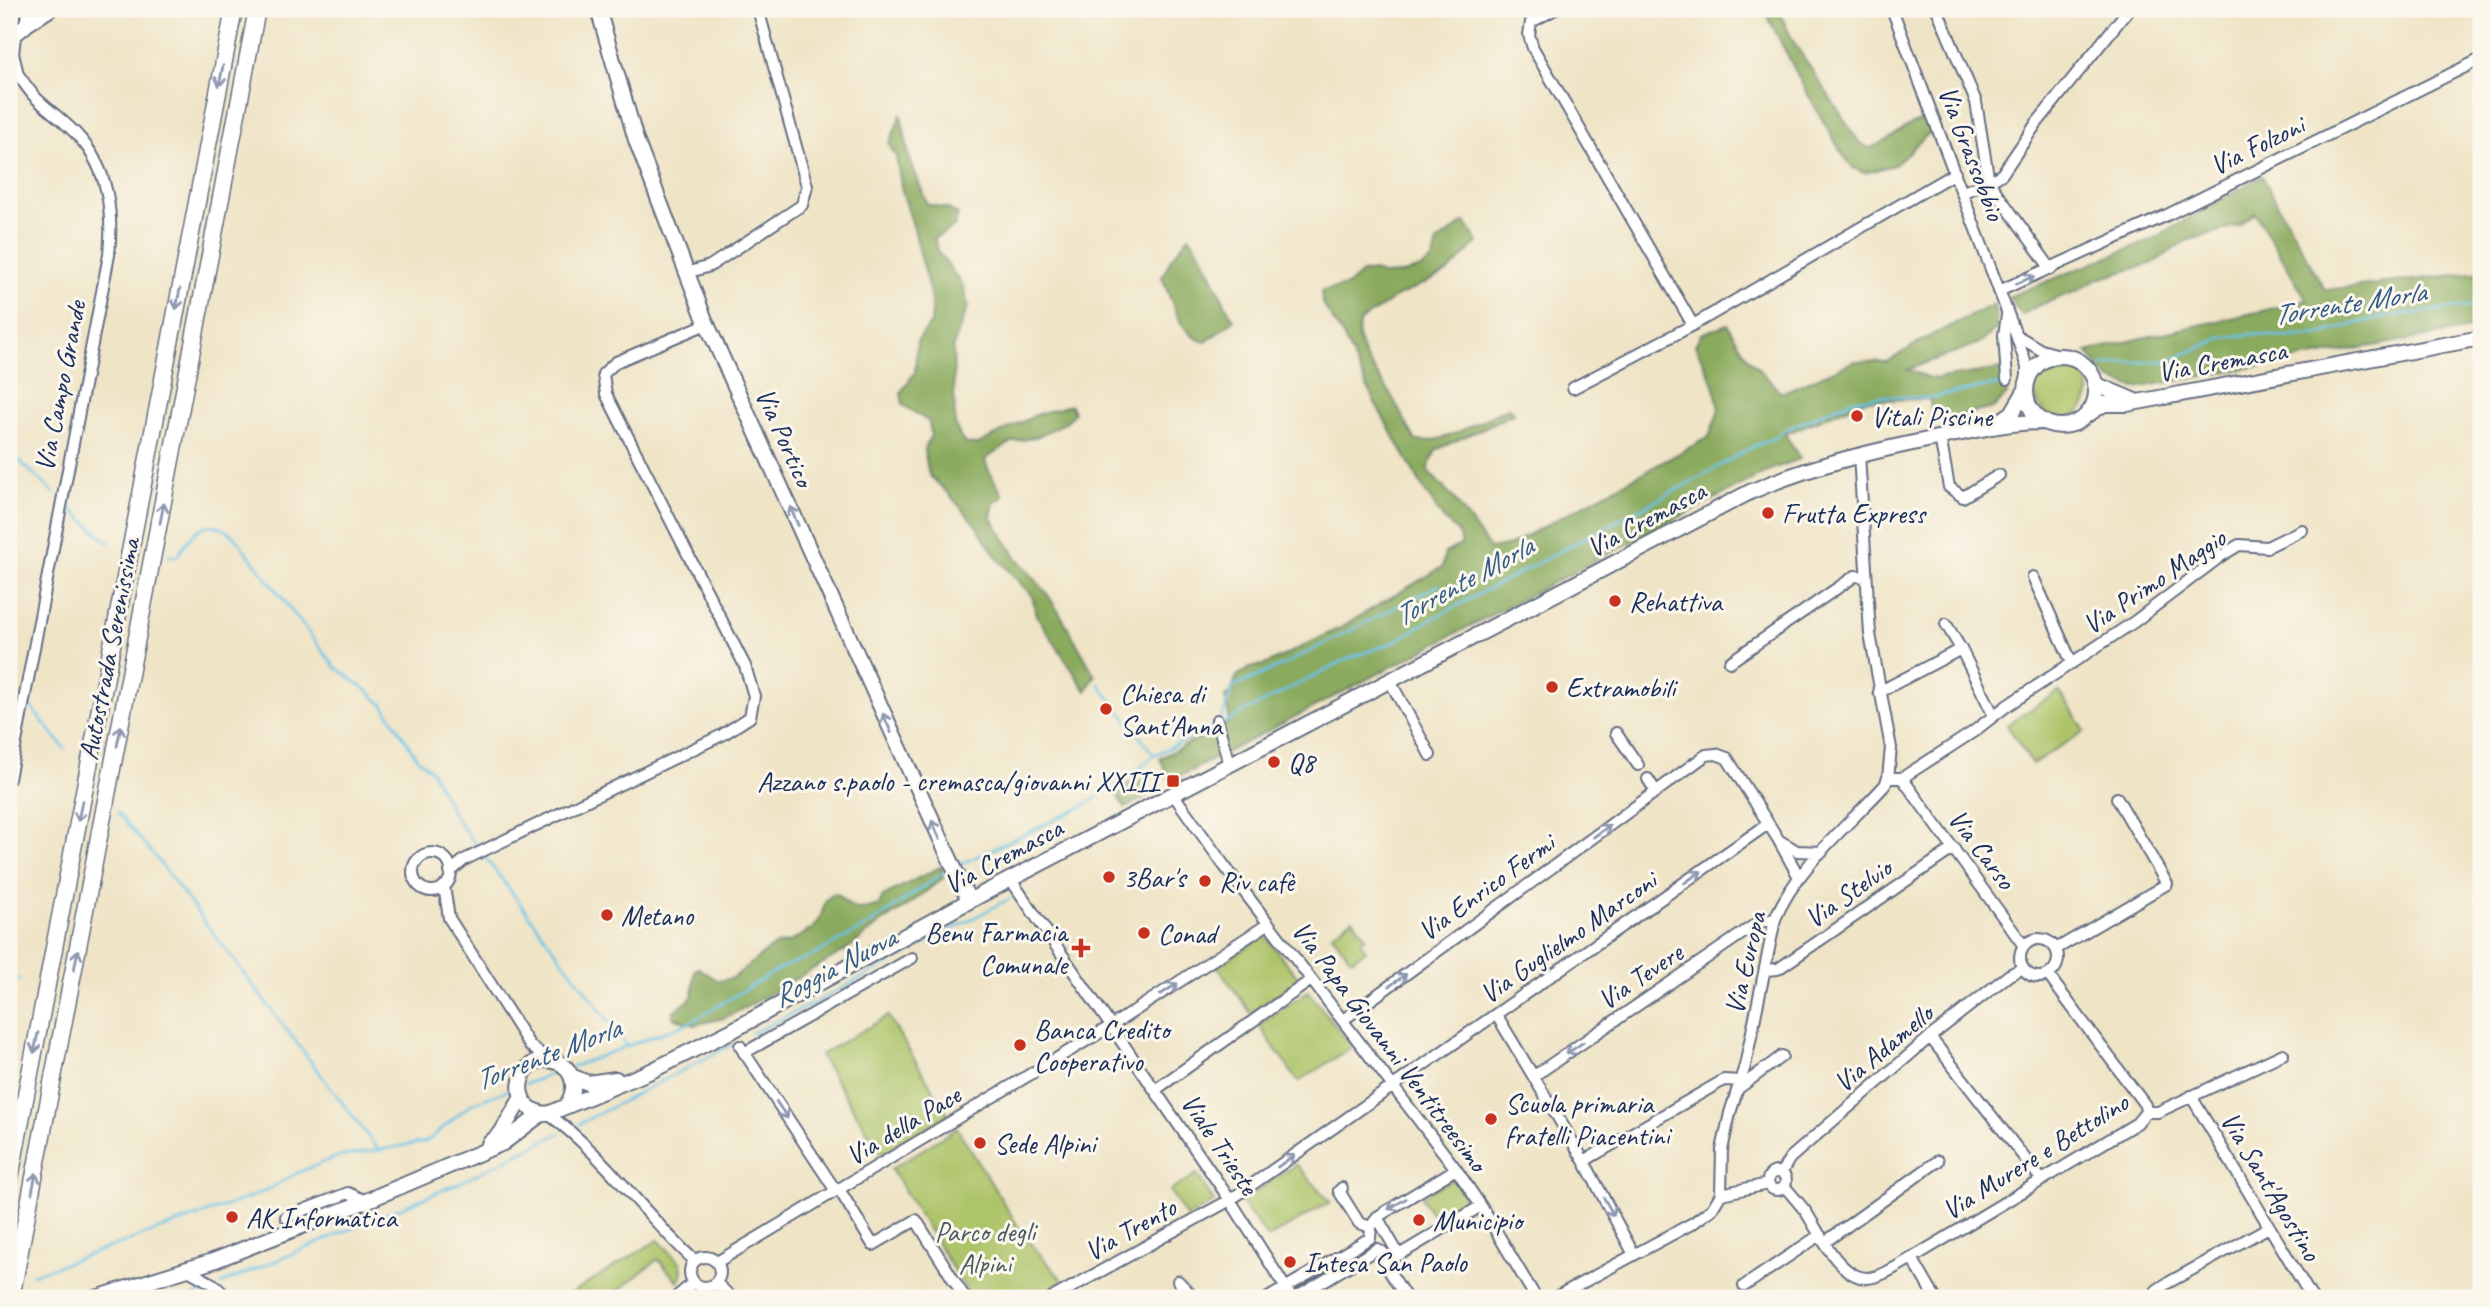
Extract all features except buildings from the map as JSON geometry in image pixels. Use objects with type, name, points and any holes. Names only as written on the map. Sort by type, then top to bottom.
[{"type":"highway","name":"Autostrada Serenissima","points":[[9,1183],[234,9]]},
{"type":"highway","name":"Autostrada Serenissima","points":[[11,1298],[257,9]]},
{"type":"main road","points":[[17,33],[32,9]]},
{"type":"main road","points":[[17,33],[50,9]]},
{"type":"main road","name":"Via Portico","points":[[598,9],[632,129],[705,320],[969,901]]},
{"type":"main road","name":"Via Cremasca","points":[[2087,415],[2104,404],[2127,404],[2481,338]]},
{"type":"main road","points":[[2063,356],[2085,365],[2095,384],[2095,400],[2087,415],[2074,424],[2064,426],[2043,422],[2030,408],[2027,385],[2032,370],[2051,357],[2063,356]]},
{"type":"main road","name":"Via Cremasca","points":[[2095,384],[2136,401]]},
{"type":"main road","name":"Via Cremasca","points":[[1991,427],[2012,413],[2027,385]]},
{"type":"main road","name":"Via Cremasca","points":[[96,1298],[213,1261],[366,1201],[503,1143],[554,1111],[651,1071],[733,1030],[995,887],[1750,492],[1859,454],[1991,427],[2043,422]]},
{"type":"main road","points":[[956,875],[968,883],[995,887]]},
{"type":"main road","name":"Via Cremasca","points":[[483,1150],[501,1133],[521,1089],[524,1073],[531,1064],[563,1069],[588,1083],[651,1071]]},
{"type":"main road","points":[[521,1089],[528,1107],[554,1111],[574,1090],[563,1069]]},
{"type":"street","points":[[686,273],[710,267],[802,205],[807,186],[758,9]]},
{"type":"street","points":[[1555,9],[1531,22],[1529,36],[1533,48],[1693,325]]},
{"type":"street","name":"Via Grassobbio","points":[[1892,9],[2017,335],[2027,367],[2027,385]]},
{"type":"street","points":[[1937,9],[1976,102],[1989,182],[2050,269]]},
{"type":"street","points":[[1963,192],[2002,174],[2036,124],[2129,9]]},
{"type":"street","points":[[17,33],[13,54],[18,73]]},
{"type":"street","name":"Via Folzoni","points":[[1999,291],[2165,216],[2481,59]]},
{"type":"street","name":"Via Campo Grande","points":[[9,62],[35,96],[79,136],[92,154],[103,177],[111,222],[108,255],[9,779]]},
{"type":"street","points":[[1573,388],[1693,325],[1955,173]]},
{"type":"street","name":"Via Grassobbio","points":[[2007,314],[2004,335],[2007,379]]},
{"type":"street","points":[[563,1069],[530,1046],[449,918],[444,886],[450,872],[464,860],[722,735],[750,717],[754,696],[745,666],[603,384],[603,374],[616,362],[704,325],[705,320]]},
{"type":"street","points":[[2017,335],[2041,350],[2063,356]]},
{"type":"street","points":[[1940,437],[1949,487],[1963,497],[1999,475]]},
{"type":"street","points":[[1859,454],[1870,634],[1891,748],[1888,778],[1902,778]]},
{"type":"street","name":"Via Primo Maggio","points":[[1902,778],[2134,622],[2221,556],[2239,545],[2267,547],[2302,530]]},
{"type":"street","points":[[1730,662],[1855,576],[1866,576]]},
{"type":"street","name":"Via Primo Maggio","points":[[2033,577],[2072,663]]},
{"type":"street","points":[[1946,624],[1994,716]]},
{"type":"street","points":[[1879,692],[1961,649]]},
{"type":"street","points":[[1390,681],[1430,755]]},
{"type":"street","points":[[1217,720],[1229,764]]},
{"type":"street","points":[[1616,733],[1638,765]]},
{"type":"street","name":"Via Enrico Fermi","points":[[1343,1020],[1706,755],[1716,754],[1727,758],[1799,877]]},
{"type":"street","name":"Via Europa","points":[[1721,1194],[1721,1150],[1739,1085],[1775,919],[1783,899],[1799,877],[1885,785],[1888,778]]},
{"type":"street","name":"Via Carso","points":[[1902,778],[2024,946]]},
{"type":"street","points":[[1648,779],[1656,792]]},
{"type":"street","name":"Via Papa Giovanni Ventitreesimo","points":[[1173,794],[1268,924],[1456,1169],[1536,1298]]},
{"type":"street","points":[[2056,949],[2167,884],[2117,798]]},
{"type":"street","name":"Via Guglielmo Marconi","points":[[1230,1200],[1768,824]]},
{"type":"street","points":[[1778,839],[1797,851],[1822,852]]},
{"type":"street","name":"Via Stelvio","points":[[1765,970],[1778,969],[1954,848]]},
{"type":"street","points":[[445,903],[414,879],[414,866],[421,856],[428,853],[440,855],[445,859],[450,872]]},
{"type":"street","points":[[445,859],[464,860]]},
{"type":"street","name":"Viale Trieste","points":[[1011,880],[1294,1298]]},
{"type":"street","points":[[429,890],[444,886]]},
{"type":"street","name":"Via Tevere","points":[[1534,1076],[1759,922],[1775,919]]},
{"type":"street","name":"Via della Pace","points":[[717,1262],[1111,1026],[1268,924]]},
{"type":"street","points":[[2041,939],[2056,949],[2058,961],[2048,975],[2032,975],[2023,968],[2020,957],[2024,946],[2029,942],[2041,939]]},
{"type":"street","points":[[912,958],[796,1023],[742,1049],[873,1245],[916,1220],[965,1298]]},
{"type":"street","name":"Via Adamello","points":[[1781,1173],[1790,1158],[1930,1037],[2009,975],[2023,968]]},
{"type":"street","points":[[2048,975],[2145,1105],[2146,1112]]},
{"type":"street","points":[[1155,1090],[1311,980]]},
{"type":"street","points":[[1496,1014],[1584,1161],[1633,1253]]},
{"type":"street","points":[[1930,1037],[2041,1179]]},
{"type":"street","points":[[530,1046],[531,1064]]},
{"type":"street","name":"Via Murere e Bettolino","points":[[1781,1173],[1786,1179],[1785,1187],[1804,1210],[1838,1262],[1853,1275],[1867,1278],[1888,1271],[1912,1258],[2137,1123],[2146,1112],[2158,1112],[2283,1055]]},
{"type":"street","points":[[1584,1161],[1724,1080],[1739,1085],[1782,1056]]},
{"type":"street","name":"Via Sant'Agostino","points":[[2191,1096],[2312,1298]]},
{"type":"street","points":[[554,1111],[663,1232],[695,1261]]},
{"type":"street","name":"Via Murere e Bettolino","points":[[1744,1286],[1938,1161]]},
{"type":"street","points":[[1268,1298],[1456,1169]]},
{"type":"street","points":[[1781,1173],[1774,1172],[1769,1177],[1768,1184],[1779,1191],[1785,1187]]},
{"type":"street","points":[[1554,1298],[1693,1223],[1712,1209],[1721,1194],[1768,1184]]},
{"type":"street","points":[[1342,1188],[1339,1191],[1359,1223],[1373,1227],[1399,1255]]},
{"type":"street","name":"Via Cremasca","points":[[286,1217],[348,1194],[366,1201]]},
{"type":"street","name":"Via Trento","points":[[1052,1298],[1230,1200]]},
{"type":"street","points":[[1294,1298],[1381,1252],[1399,1255],[1481,1206]]},
{"type":"street","points":[[1373,1227],[1385,1264],[1406,1298]]},
{"type":"street","points":[[2152,1298],[2157,1290],[2166,1284],[2269,1227]]},
{"type":"street","points":[[706,1256],[717,1262],[720,1274],[716,1283],[704,1287],[694,1282],[690,1271],[695,1261],[706,1256]]},
{"type":"street","points":[[1912,1258],[1936,1298]]},
{"type":"street","points":[[213,1261],[211,1270],[214,1283]]},
{"type":"street","points":[[186,1269],[214,1283],[228,1298]]},
{"type":"street","points":[[1178,1281],[1194,1298]]},
{"type":"street","points":[[675,1298],[694,1282]]},
{"type":"street","points":[[716,1283],[732,1298]]},
{"type":"green space","points":[[1764,9],[1778,9],[1793,41],[1859,142],[1869,148],[1912,124],[1927,120],[1933,133],[1927,135],[1894,165],[1864,173],[1853,168],[1801,82]]},
{"type":"green space","points":[[901,115],[909,157],[927,204],[958,214],[954,227],[934,238],[938,252],[963,286],[968,306],[953,347],[955,424],[961,439],[967,444],[978,444],[1038,414],[1071,405],[1074,413],[1065,423],[1036,437],[1012,442],[985,459],[1003,497],[994,502],[991,517],[1016,557],[1046,592],[1095,676],[1086,691],[1037,616],[1032,596],[998,559],[976,525],[929,475],[924,450],[931,435],[929,422],[903,405],[901,392],[915,372],[917,341],[931,323],[932,311],[896,157],[889,144]]},
{"type":"green space","points":[[2262,176],[2325,290],[2481,272],[2481,327],[2135,388],[2109,379],[2087,352],[2307,300],[2255,213],[2240,225],[2186,241],[2153,263],[2098,279],[2022,315],[2008,297],[2151,240]]},
{"type":"green space","points":[[1465,222],[1478,242],[1448,272],[1396,297],[1359,322],[1358,337],[1365,357],[1390,393],[1416,441],[1451,435],[1508,408],[1515,413],[1436,450],[1427,470],[1455,500],[1490,549],[1510,545],[1709,437],[1719,409],[1714,384],[1695,345],[1701,334],[1727,324],[1748,358],[1781,393],[1855,361],[1887,362],[1926,338],[1994,304],[1997,329],[1979,343],[1907,370],[1934,379],[2003,369],[2007,395],[1994,408],[1932,421],[1930,399],[1865,400],[1785,434],[1800,459],[1772,469],[1177,778],[1175,776],[1169,779],[1160,758],[1226,724],[1229,716],[1225,697],[1231,692],[1237,676],[1338,629],[1442,567],[1445,553],[1462,544],[1457,531],[1443,518],[1424,490],[1374,401],[1344,338],[1322,303],[1321,291],[1347,286],[1362,273],[1374,271],[1385,275],[1401,274],[1421,268],[1433,259],[1437,242]]},
{"type":"green space","points":[[1189,236],[1234,320],[1206,342],[1197,339],[1183,325],[1162,277],[1171,259]]},
{"type":"green space","points":[[2062,364],[2081,372],[2089,391],[2081,410],[2062,418],[2043,410],[2035,391],[2043,372]]},
{"type":"green space","points":[[2060,692],[2085,731],[2032,764],[2007,725]]},
{"type":"green space","points":[[1138,778],[1150,795],[1125,808],[1115,792]]},
{"type":"green space","points":[[942,866],[943,878],[906,907],[846,950],[748,1006],[724,1018],[694,1025],[673,1017],[673,1011],[691,998],[695,970],[698,968],[719,981],[733,978],[773,946],[790,942],[813,928],[819,921],[826,900],[832,894],[837,894],[852,907],[860,909],[879,905],[883,896]]},
{"type":"green space","points":[[1353,919],[1366,937],[1360,942],[1366,950],[1352,960],[1332,934]]},
{"type":"green space","points":[[1265,936],[1299,979],[1251,1013],[1217,966]]},
{"type":"green space","points":[[1308,991],[1352,1047],[1298,1082],[1259,1025]]},
{"type":"green space","points":[[888,1016],[948,1114],[882,1155],[820,1055]]},
{"type":"green space","name":"Parco degli Alpini","points":[[957,1128],[1024,1236],[1066,1284],[1041,1298],[971,1298],[891,1169]]},
{"type":"green space","points":[[1296,1164],[1330,1202],[1268,1238],[1241,1202]]},
{"type":"green space","points":[[1197,1174],[1214,1202],[1187,1218],[1170,1191]]},
{"type":"green space","points":[[1452,1179],[1472,1207],[1439,1226],[1421,1197]]},
{"type":"green space","points":[[658,1240],[681,1263],[682,1275],[678,1282],[658,1259],[609,1298],[558,1298],[568,1295]]},
{"type":"waterway","name":"Torrente Morla","points":[[2102,366],[2169,361],[2221,338],[2251,334],[2287,337],[2317,335],[2380,317],[2481,305]]},
{"type":"waterway","name":"Torrente Morla","points":[[1221,724],[1347,659],[1392,643],[1428,621],[1695,480],[1752,447],[1853,400],[1880,396],[1928,398],[2002,384]]},
{"type":"waterway","points":[[9,451],[54,493]]},
{"type":"waterway","points":[[69,507],[109,543]]},
{"type":"waterway","points":[[169,556],[177,557],[188,540],[201,528],[215,526],[234,536],[335,667],[384,706],[417,758],[431,770],[453,814],[478,848]]},
{"type":"waterway","name":"Roggia Nuova","points":[[1221,719],[1233,687],[1283,665],[1439,585]]},
{"type":"waterway","points":[[9,679],[17,690]]},
{"type":"waterway","points":[[1099,684],[1154,755]]},
{"type":"waterway","points":[[31,707],[65,749]]},
{"type":"waterway","name":"Torrente Morla","points":[[961,864],[1082,807],[1137,771],[1154,755],[1215,726]]},
{"type":"waterway","points":[[118,813],[153,854],[379,1151]]},
{"type":"waterway","points":[[482,853],[610,1023]]},
{"type":"waterway","name":"Torrente Morla","points":[[572,1067],[691,1022],[781,968],[814,955],[870,924],[943,873]]},
{"type":"waterway","name":"Roggia Nuova","points":[[752,1033],[818,1001],[1009,899]]},
{"type":"waterway","points":[[9,977],[20,980]]},
{"type":"waterway","points":[[620,1037],[626,1045]]},
{"type":"waterway","name":"Roggia Nuova","points":[[579,1124],[733,1044]]},
{"type":"waterway","name":"Torrente Morla","points":[[526,1084],[562,1070]]},
{"type":"waterway","name":"Torrente Morla","points":[[32,1275],[251,1197],[299,1172],[337,1157],[426,1142],[471,1104],[516,1087]]},
{"type":"waterway","name":"Roggia Nuova","points":[[221,1284],[457,1184],[560,1133]]},
{"type":"waterway","name":"Roggia Nuova","points":[[189,1298],[208,1290]]},
{"type":"place","name":"Vitali Piscine","points":[[1857,416]]},
{"type":"place","name":"Frutta Express","points":[[1768,513]]},
{"type":"place","name":"Rehattiva","points":[[1615,601]]},
{"type":"place","name":"Extramobili","points":[[1552,687]]},
{"type":"place","name":"Chiesa di Sant'Anna","points":[[1106,709]]},
{"type":"place","name":"Q8","points":[[1274,762]]},
{"type":"place","name":"Azzano s.paolo - cremasca/giovanni XXIII","points":[[1173,781]]},
{"type":"place","name":"3Bar's","points":[[1109,877]]},
{"type":"place","name":"Riv cafè","points":[[1205,881]]},
{"type":"place","name":"Metano","points":[[607,915]]},
{"type":"place","name":"Conad","points":[[1144,933]]},
{"type":"place","name":"Benu Farmacia Comunale","points":[[1081,948]]},
{"type":"place","name":"Banca Credito Cooperativo","points":[[1020,1045]]},
{"type":"place","name":"Scuola primaria fratelli Piacentini","points":[[1491,1119]]},
{"type":"place","name":"Sede Alpini","points":[[980,1143]]},
{"type":"place","name":"AK Informatica","points":[[232,1217]]},
{"type":"place","name":"Municipio","points":[[1419,1220]]},
{"type":"place","name":"Intesa San Paolo","points":[[1290,1262]]}]
